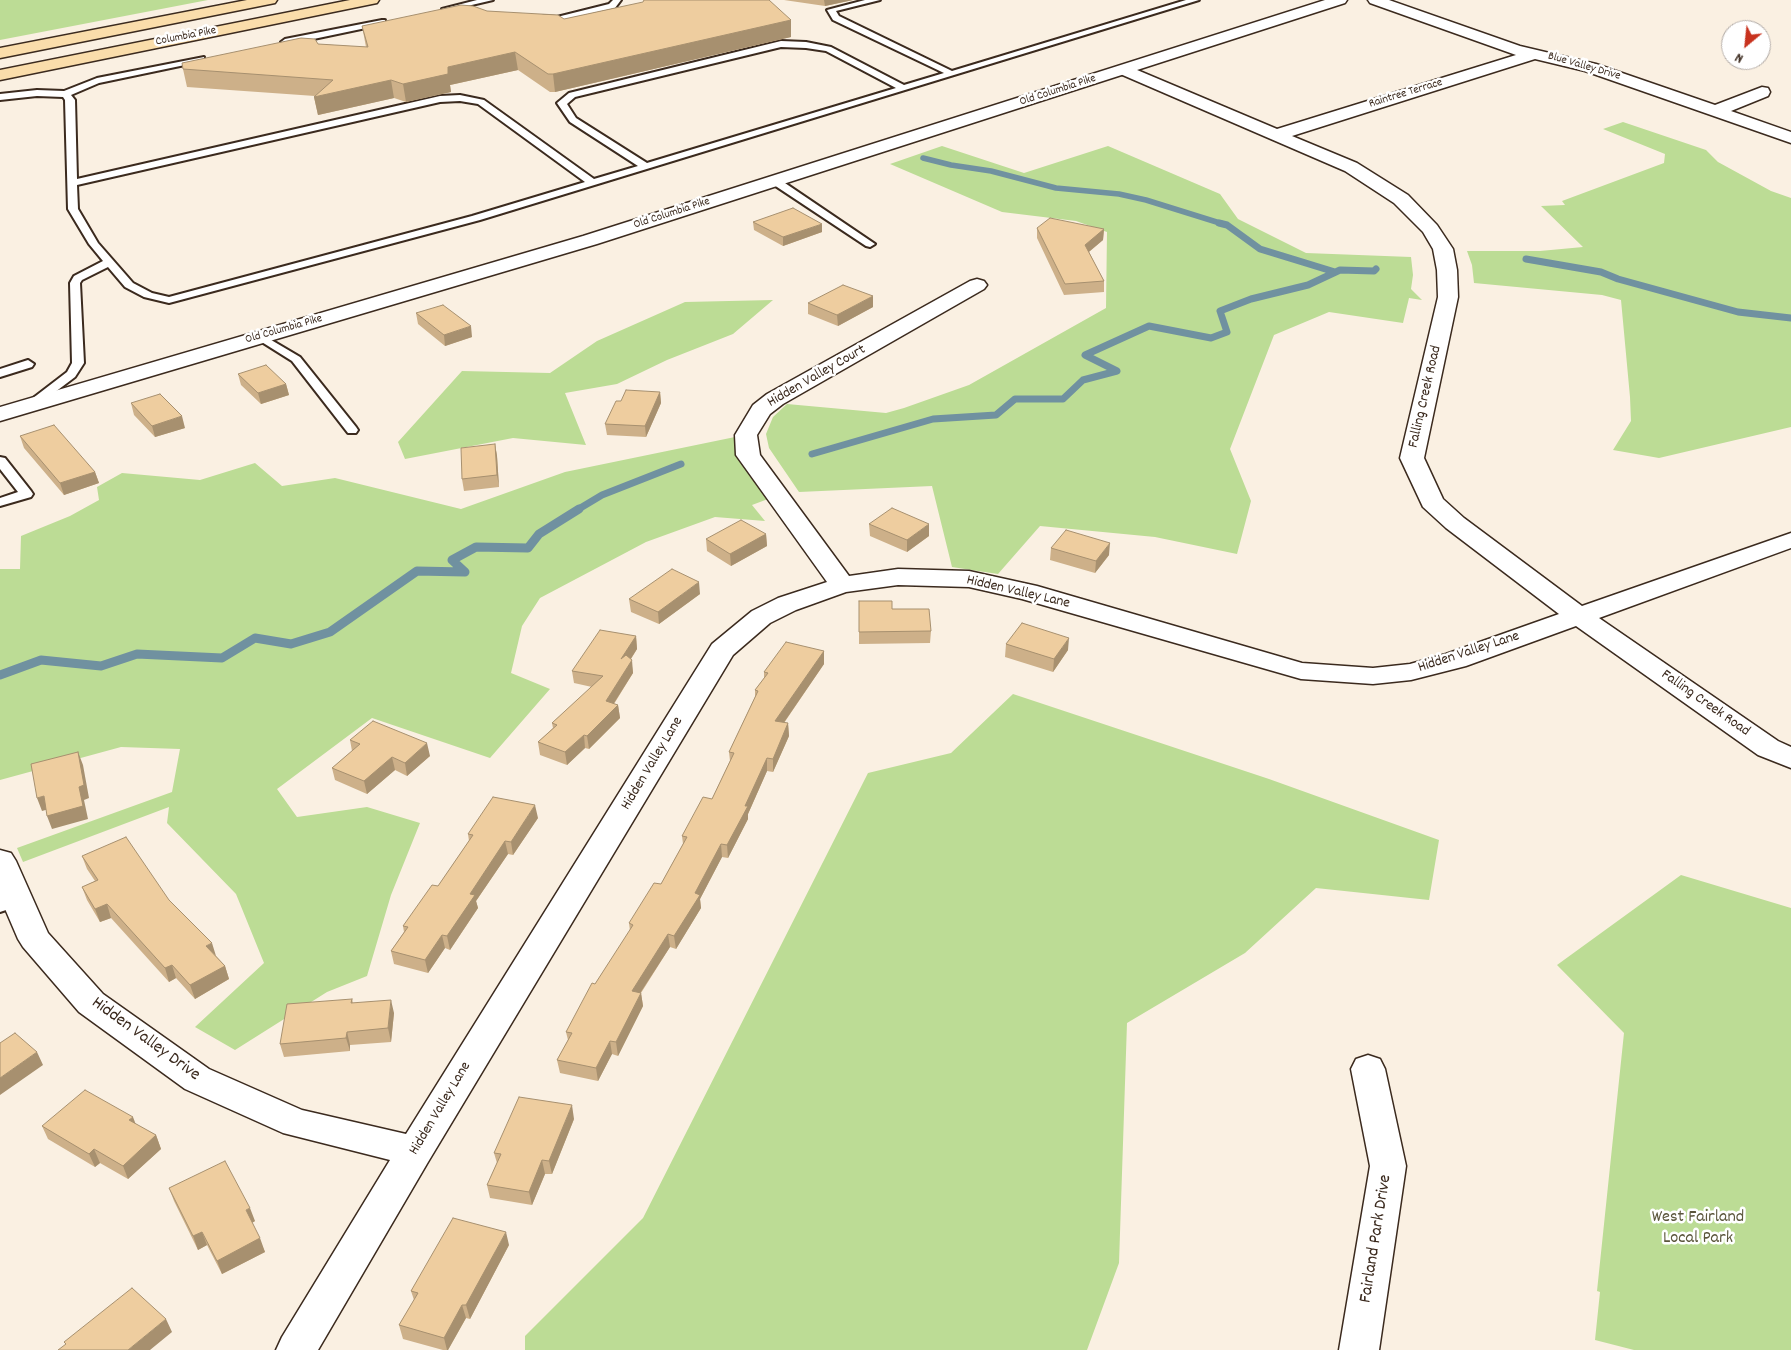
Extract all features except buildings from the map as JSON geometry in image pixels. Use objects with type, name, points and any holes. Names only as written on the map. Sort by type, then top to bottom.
[{"type":"highway","name":"Columbia Pike","points":[[0,53],[270,0]]},
{"type":"highway","name":"Columbia Pike","points":[[0,74],[372,0]]},
{"type":"street","name":"Old Columbia Pike","points":[[0,414],[590,240],[1340,0]]},
{"type":"street","name":"Blue Valley Drive","points":[[1375,0],[1515,50],[1590,67],[1791,138]]},
{"type":"street","name":"Raintree Terrace","points":[[1276,135],[1537,54]]},
{"type":"street","name":"Falling Creek Road","points":[[1124,70],[1351,167],[1401,199],[1430,229],[1443,249],[1447,270],[1448,297],[1412,458],[1432,502],[1455,523],[1577,615],[1768,748],[1791,759]]},
{"type":"street","points":[[1716,111],[1762,92]]},
{"type":"street","name":"Hidden Valley Court","points":[[842,585],[748,455],[746,435],[761,410],[775,399],[977,285]]},
{"type":"street","name":"Hidden Valley Lane","points":[[296,1350],[722,650],[761,618],[787,604],[842,585],[898,577],[969,579],[1028,592],[1301,671],[1373,676],[1411,672],[1456,660],[1577,615],[1791,540]]},
{"type":"street","name":"Hidden Valley Drive","points":[[0,860],[7,901],[34,939],[91,1003],[197,1080],[296,1123],[415,1152]]},
{"type":"street","name":"Fairland Park Drive","points":[[1359,1350],[1388,1166],[1368,1070]]},
{"type":"lane","points":[[479,13],[440,10],[489,0]]},
{"type":"lane","points":[[538,17],[557,19],[612,6],[617,0]]},
{"type":"lane","points":[[876,0],[831,10],[836,18],[950,73]]},
{"type":"lane","points":[[66,94],[70,100],[73,209],[94,244],[129,285],[148,295],[169,300],[403,238],[593,183],[1195,0]]},
{"type":"lane","points":[[274,44],[391,20]]},
{"type":"lane","points":[[646,167],[573,120],[562,103],[572,95],[781,44],[806,45],[828,49],[903,88]]},
{"type":"lane","points":[[0,97],[37,93],[66,94],[74,89],[97,81],[207,58]]},
{"type":"lane","points":[[72,183],[440,99],[460,98],[481,102],[593,183]]},
{"type":"lane","points":[[775,181],[870,244]]},
{"type":"lane","points":[[29,406],[71,374],[78,363],[75,282],[78,278],[110,262]]},
{"type":"lane","points":[[261,337],[296,359],[352,430]]},
{"type":"lane","points":[[0,373],[28,364]]},
{"type":"lane","points":[[0,461],[26,494],[0,502]]},
{"type":"green space","points":[[0,0],[208,0],[0,40]]},
{"type":"green space","points":[[1623,122],[1706,150],[1718,162],[1771,191],[1791,198],[1791,427],[1659,458],[1613,450],[1631,421],[1621,300],[1602,295],[1474,283],[1472,265],[1467,251],[1540,251],[1583,247],[1541,206],[1565,205],[1562,201],[1664,163],[1665,154],[1603,129]]},
{"type":"green space","points":[[942,146],[1024,173],[1108,146],[1220,194],[1238,219],[1306,253],[1411,257],[1413,275],[1411,289],[1422,300],[1409,298],[1403,323],[1329,312],[1274,335],[1230,449],[1251,501],[1237,554],[1155,537],[1040,526],[998,574],[952,567],[932,486],[799,492],[769,448],[766,434],[773,417],[787,404],[886,413],[969,385],[1106,308],[1107,232],[1076,221],[1002,212],[890,164]]},
{"type":"green space","points":[[773,300],[733,334],[667,360],[617,384],[565,393],[586,445],[513,438],[405,459],[398,442],[462,371],[550,373],[597,341],[685,302]]},
{"type":"green space","points":[[735,437],[768,499],[752,505],[765,521],[715,517],[646,542],[540,598],[522,626],[511,673],[550,689],[490,758],[372,718],[277,789],[297,817],[367,807],[420,823],[391,895],[367,976],[327,992],[235,1050],[195,1027],[264,963],[236,894],[167,823],[169,807],[23,862],[17,848],[172,792],[180,749],[121,747],[0,780],[0,569],[20,569],[21,536],[70,516],[99,500],[97,487],[122,473],[200,480],[255,463],[282,486],[335,478],[461,509],[565,472]]},
{"type":"green space","points":[[1013,694],[1269,779],[1439,840],[1429,900],[1316,888],[1245,953],[1127,1023],[1119,1263],[1087,1350],[525,1350],[525,1336],[643,1218],[868,773],[951,753]]},
{"type":"green space","name":"West Fairland Local Park","points":[[1681,875],[1791,908],[1791,1350],[1634,1350],[1595,1340],[1600,1292],[1597,1291],[1624,1033],[1557,965]]},
{"type":"waterway","points":[[923,158],[951,165],[991,171],[1056,188],[1119,194],[1146,200],[1223,224]]},
{"type":"waterway","points":[[1219,223],[1223,224]]},
{"type":"waterway","points":[[1223,224],[1260,249],[1335,272]]},
{"type":"waterway","points":[[1526,259],[1601,272],[1618,279],[1738,312],[1791,318]]},
{"type":"waterway","points":[[812,454],[933,419],[996,415],[1015,399],[1063,399],[1083,380],[1117,371],[1085,355],[1149,326],[1211,338],[1227,332],[1220,311],[1251,299],[1308,285],[1340,270],[1374,271],[1376,269]]},
{"type":"waterway","points":[[577,510],[602,495],[681,464]]},
{"type":"waterway","points":[[0,675],[41,660],[101,666],[137,654],[222,658],[255,638],[291,644],[330,632],[417,571],[465,572],[452,560],[476,547],[528,548],[539,534],[579,509]]}]
